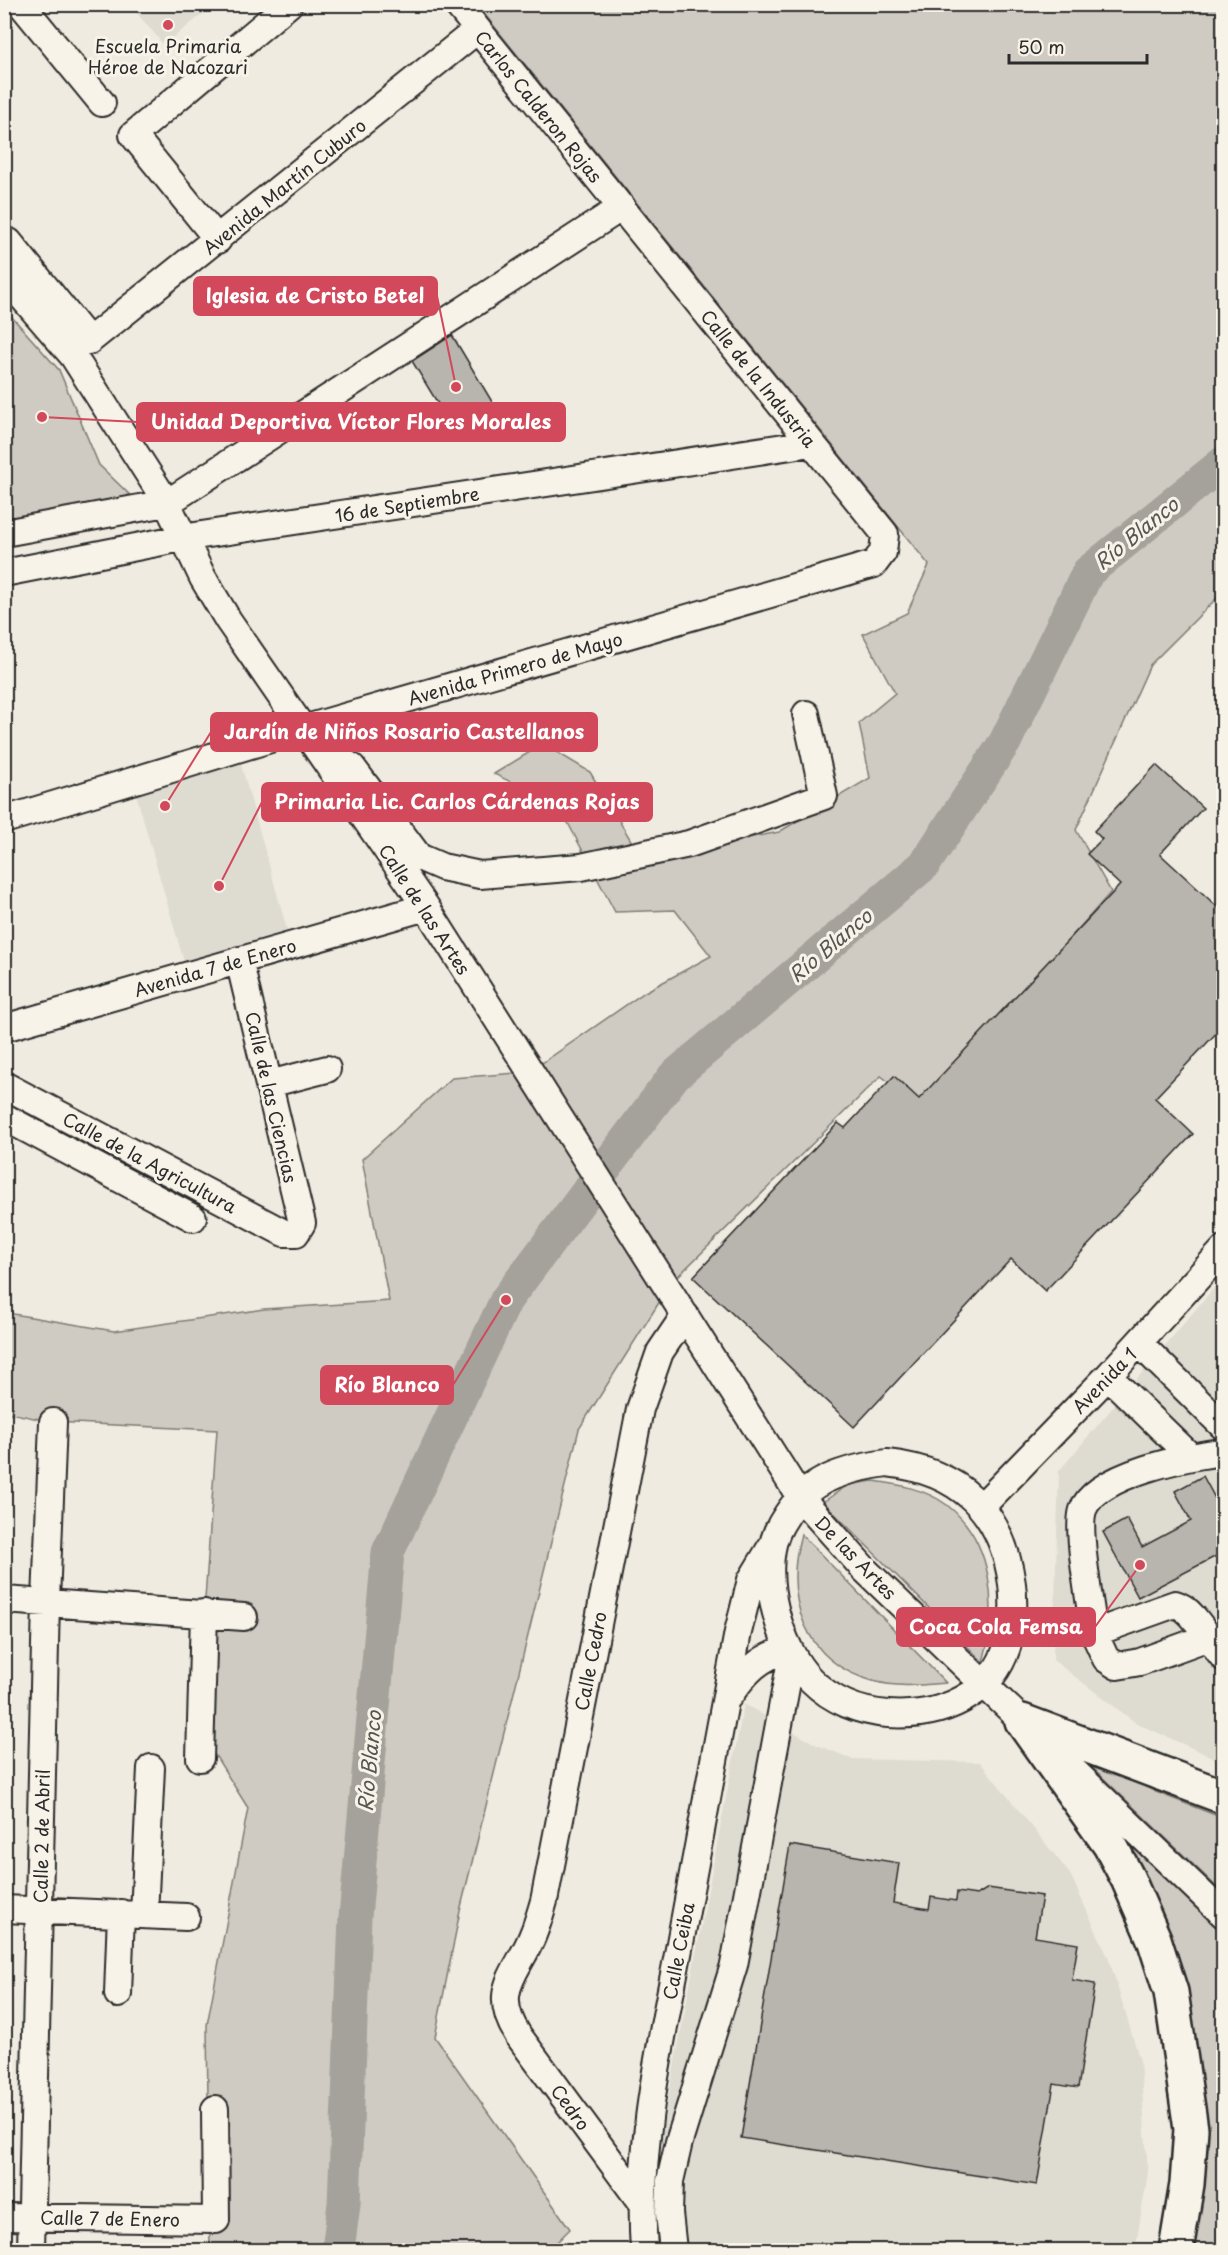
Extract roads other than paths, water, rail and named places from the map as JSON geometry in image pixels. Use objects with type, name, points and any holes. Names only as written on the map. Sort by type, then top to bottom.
[{"type":"highway","points":[[1022,1721],[1224,1797]]},
{"type":"highway","points":[[1022,1721],[1110,1845],[1128,1879],[1154,1940],[1171,1992],[1191,2129],[1187,2184],[1176,2250]]},
{"type":"street","points":[[21,4],[102,103]]},
{"type":"street","points":[[218,240],[133,135],[289,4]]},
{"type":"street","name":"Carlos Calderon Rojas","points":[[457,4],[622,207]]},
{"type":"street","name":"Avenida Martín Cuburo","points":[[9,242],[89,341],[218,240],[477,30]]},
{"type":"street","points":[[4,533],[167,503],[622,207]]},
{"type":"street","name":"Calle de la Industria","points":[[622,207],[885,534],[883,552]]},
{"type":"street","name":"Calle de las Artes","points":[[4,276],[73,357],[167,503],[182,538],[228,620],[426,907],[646,1255]]},
{"type":"street","name":"16 de Septiembre","points":[[4,573],[182,538],[811,443]]},
{"type":"street","name":"Avenida Primero de Mayo","points":[[4,820],[308,736],[874,564],[883,552]]},
{"type":"street","points":[[308,736],[352,767],[419,857],[442,867],[480,875],[581,867],[689,844],[824,796],[806,714]]},
{"type":"street","name":"Avenida 7 de Enero","points":[[4,1028],[426,907]]},
{"type":"street","name":"Calle de las Ciencias","points":[[239,960],[302,1223],[296,1233]]},
{"type":"street","points":[[269,1084],[327,1069]]},
{"type":"street","name":"Calle de la Agricultura","points":[[4,1085],[284,1233],[296,1233]]},
{"type":"street","name":"Calle de la Agricultura","points":[[4,1117],[193,1218]]},
{"type":"street","name":"Avenida 1","points":[[981,1507],[1139,1343],[1224,1249]]},
{"type":"street","name":"De las Artes","points":[[646,1255],[800,1497],[865,1570],[1224,1914]]},
{"type":"street","name":"Calle Cedro","points":[[505,2010],[506,1988],[534,1933],[543,1901],[640,1409],[660,1352],[685,1315]]},
{"type":"street","points":[[1139,1343],[1224,1427]]},
{"type":"street","points":[[1107,1376],[1190,1456]]},
{"type":"street","name":"Calle 2 de Abril","points":[[31,2250],[46,1601],[53,1422]]},
{"type":"street","points":[[1206,1638],[1140,1662],[1117,1666],[1106,1659],[1094,1634],[1081,1521],[1089,1499],[1108,1484],[1190,1456],[1224,1452]]},
{"type":"street","points":[[887,1463],[916,1467],[948,1479],[981,1507],[996,1528],[1008,1558],[1014,1597],[1012,1628],[1005,1656],[987,1685],[949,1708],[906,1715],[869,1712],[837,1700],[811,1680],[790,1653],[772,1589],[771,1564],[777,1531],[800,1497],[822,1482],[860,1466],[887,1463]]},
{"type":"street","name":"Calle Ceiba","points":[[644,2250],[641,2202],[644,2156],[660,2049],[725,1701],[751,1580],[762,1558],[775,1542]]},
{"type":"street","points":[[4,1600],[46,1601],[244,1617]]},
{"type":"street","points":[[1094,1634],[1175,1604],[1189,1611],[1206,1638],[1224,1658]]},
{"type":"street","points":[[200,1758],[204,1613]]},
{"type":"street","name":"Calle Ceiba","points":[[725,1701],[746,1672],[759,1661],[775,1653],[790,1653]]},
{"type":"street","points":[[674,2250],[669,2213],[670,2181],[679,2142],[734,1965],[790,1653]]},
{"type":"street","points":[[118,1994],[132,1914],[151,1768]]},
{"type":"street","points":[[4,1909],[186,1917]]},
{"type":"street","name":"Cedro","points":[[505,2010],[518,2035],[641,2202]]},
{"type":"street","name":"Calle 7 de Enero","points":[[4,2217],[216,2220],[215,2109]]},
{"type":"waterway","name":"Río Blanco","points":[[338,2250],[344,2204],[355,1917],[388,1552],[506,1300],[674,1076],[924,865],[1005,742],[1088,572],[1224,462]]},
{"type":"place","name":"Escuela Primaria Héroe de Nacozari","points":[[168,25]]},
{"type":"place","name":"Iglesia de Cristo Betel","points":[[456,387]]},
{"type":"place","name":"Unidad Deportiva Víctor Flores Morales","points":[[42,417]]},
{"type":"place","name":"Jardín de Niños Rosario Castellanos","points":[[165,806]]},
{"type":"place","name":"Primaria Lic. Carlos Cárdenas Rojas","points":[[219,886]]},
{"type":"place","name":"Río Blanco","points":[[506,1300]]},
{"type":"place","name":"Coca Cola Femsa","points":[[1140,1565]]}]
